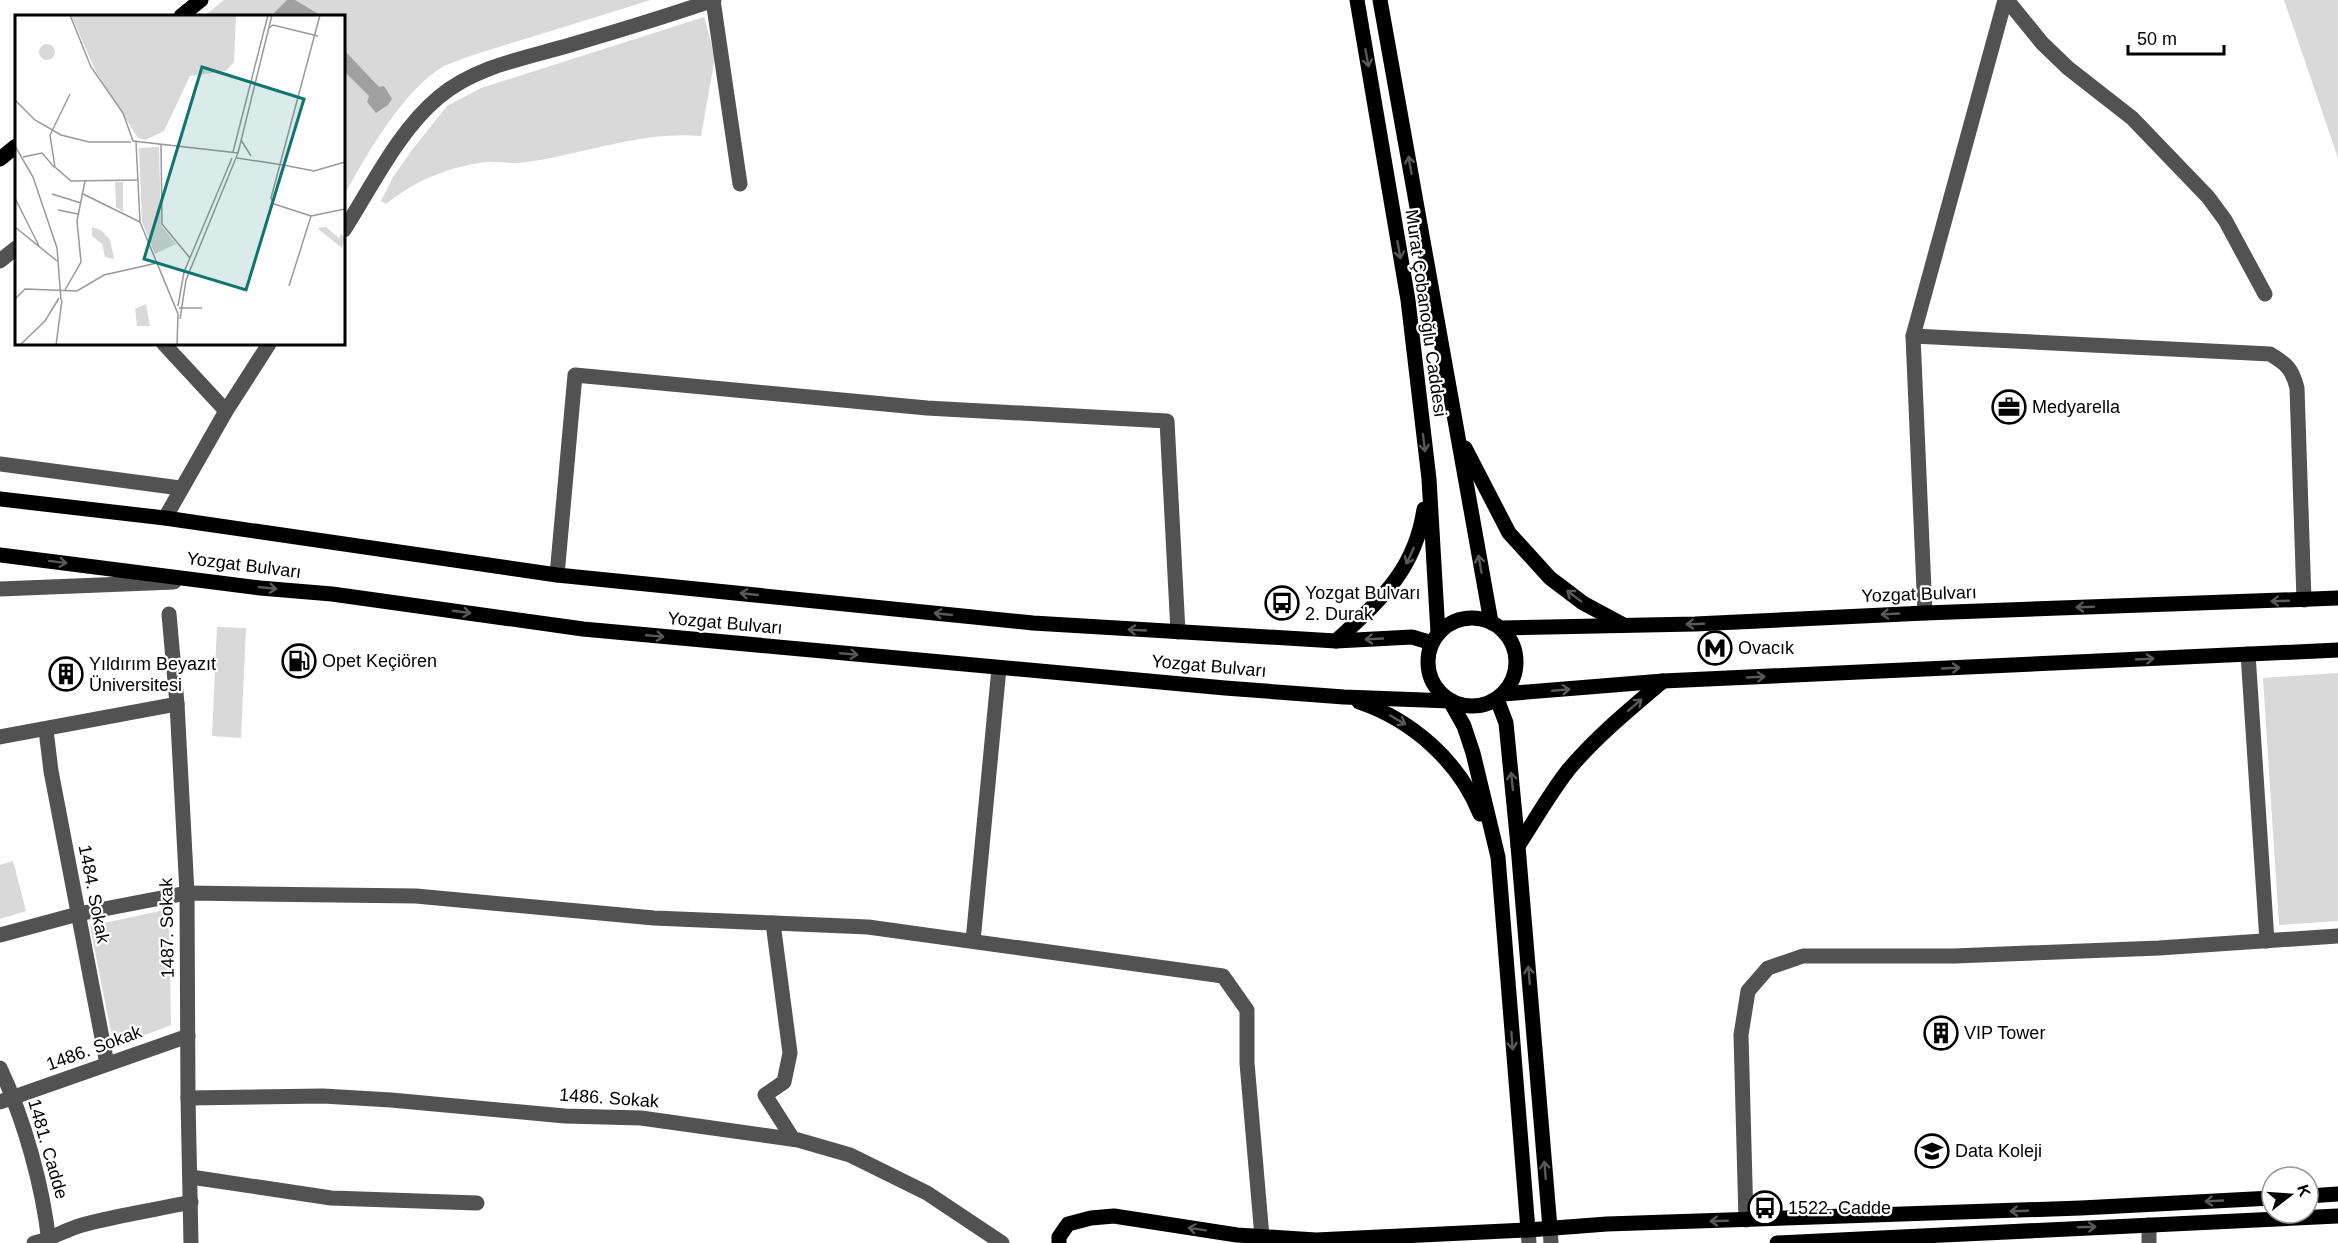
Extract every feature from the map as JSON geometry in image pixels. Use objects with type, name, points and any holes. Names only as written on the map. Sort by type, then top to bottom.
[{"type":"main road","points":[[182,15],[201,0]]},
{"type":"main road","name":"Murat Çobanoğlu Caddesi","points":[[1357,0],[1408,300],[1429,480],[1435,638]]},
{"type":"main road","name":"Murat Çobanoğlu Caddesi","points":[[1380,0],[1457,432],[1496,625]]},
{"type":"main road","points":[[0,159],[15,147]]},
{"type":"main road","points":[[1457,432],[1509,532],[1550,578],[1583,603],[1625,625]]},
{"type":"main road","points":[[1336,641],[1389,590],[1410,560],[1422,528],[1429,480]]},
{"type":"main road","name":"Yozgat Bulvarı","points":[[0,499],[165,518],[557,575],[1033,623],[1336,641],[1435,638]]},
{"type":"main road","name":"Yozgat Bulvarı","points":[[0,555],[260,588],[332,594],[583,629],[999,668],[1344,697],[1450,701]]},
{"type":"main road","name":"Yozgat Bulvarı","points":[[1496,625],[1625,625],[2338,598]]},
{"type":"main road","points":[[1528,1237],[1498,857],[1473,753],[1464,726],[1450,701],[1435,687],[1429,673],[1428,658],[1435,638],[1445,627],[1461,619],[1477,618],[1496,625],[1513,644],[1516,659],[1515,675],[1500,697],[1506,723],[1518,846],[1551,1236]]},
{"type":"main road","points":[[1450,701],[1475,707],[1500,697],[1663,681],[2338,650]]},
{"type":"main road","points":[[1518,846],[1552,791],[1570,768],[1620,718],[1663,681]]},
{"type":"main road","points":[[1344,697],[1378,708],[1409,726],[1445,758],[1459,773],[1474,799],[1498,857]]},
{"type":"main road","points":[[2320,1195],[2338,1194]]},
{"type":"main road","points":[[1059,1243],[1059,1237],[1068,1224],[1091,1218],[1114,1216],[1262,1237],[1316,1240],[1528,1237],[1746,1220],[2080,1208],[2260,1199]]},
{"type":"main road","points":[[1777,1243],[2338,1216]]},
{"type":"street","points":[[345,228],[387,160],[438,98],[457,84],[482,71],[714,0],[740,184]]},
{"type":"street","points":[[2006,0],[2042,43],[2068,68],[2132,118],[2208,197],[2230,229],[2265,294]]},
{"type":"street","points":[[1925,613],[1913,336],[2006,0]]},
{"type":"street","points":[[0,261],[15,249]]},
{"type":"street","points":[[1913,336],[2270,354],[2284,362],[2293,373],[2296,388],[2304,600]]},
{"type":"street","points":[[165,345],[226,411]]},
{"type":"street","points":[[165,518],[180,488],[226,411],[269,345]]},
{"type":"street","points":[[557,575],[575,375],[927,408],[1167,421],[1178,632]]},
{"type":"street","points":[[0,464],[180,488]]},
{"type":"street","points":[[0,589],[210,580]]},
{"type":"street","name":"1487. Sokak","points":[[169,614],[177,704],[187,893],[191,1243]]},
{"type":"street","points":[[2248,654],[2267,941]]},
{"type":"street","points":[[973,941],[999,668]]},
{"type":"street","points":[[0,737],[177,704]]},
{"type":"street","name":"1484. Sokak","points":[[46,730],[51,771],[107,1064]]},
{"type":"street","points":[[0,935],[78,914],[187,893],[416,896],[654,918],[868,927],[1223,976],[1247,1010],[1247,1063],[1262,1237]]},
{"type":"street","points":[[773,923],[790,1053],[784,1082],[765,1095],[793,1139]]},
{"type":"street","points":[[1746,1220],[1741,1035],[1748,991],[1768,968],[1803,956],[1954,956],[2159,948],[2338,936]]},
{"type":"street","name":"1486. Sokak","points":[[7,1100],[188,1036]]},
{"type":"street","name":"1481. Cadde","points":[[0,1068],[7,1100],[46,1210],[44,1242]]},
{"type":"street","name":"1486. Sokak","points":[[188,1098],[323,1096],[403,1101],[565,1116],[640,1118],[793,1139],[850,1155],[927,1193],[1002,1243]]},
{"type":"street","points":[[191,1177],[331,1198],[477,1203]]},
{"type":"street","points":[[44,1242],[78,1226],[191,1202]]},
{"type":"street","points":[[2149,1225],[2149,1243]]},
{"type":"shaded area","points":[[224,0],[651,0],[444,66],[429,77],[400,107],[375,142],[345,193],[345,15],[205,15]]},
{"type":"shaded area","points":[[287,0],[295,0],[320,15],[272,15]]},
{"type":"shaded area","points":[[2284,0],[2338,0],[2338,158]]},
{"type":"shaded area","points":[[704,17],[715,57],[701,136],[663,136],[528,162],[472,164],[421,181],[386,204],[381,201],[393,177],[447,106],[481,88]]},
{"type":"shaded area","points":[[345,51],[379,87],[384,86],[392,99],[388,105],[376,113],[367,102],[369,96],[345,72]]},
{"type":"shaded area","points":[[217,627],[246,628],[241,738],[212,736]]},
{"type":"shaded area","points":[[2338,673],[2338,921],[2279,925],[2263,678]]},
{"type":"shaded area","points":[[13,861],[26,911],[0,919],[0,865]]},
{"type":"shaded area","points":[[169,909],[171,1025],[114,1047],[90,926]]},
{"type":"place","name":"Medyarella","points":[[2009,407]]},
{"type":"place","name":"Yozgat Bulvarı 2. Durak","points":[[1282,603]]},
{"type":"place","name":"Ovacık","points":[[1715,648]]},
{"type":"place","name":"Opet Keçiören","points":[[299,661]]},
{"type":"place","name":"Yıldırım Beyazıt Üniversitesi","points":[[66,674]]},
{"type":"place","name":"VIP Tower","points":[[1941,1033]]},
{"type":"place","name":"Data Koleji","points":[[1932,1151]]},
{"type":"place","name":"1522. Cadde","points":[[1765,1208]]}]
